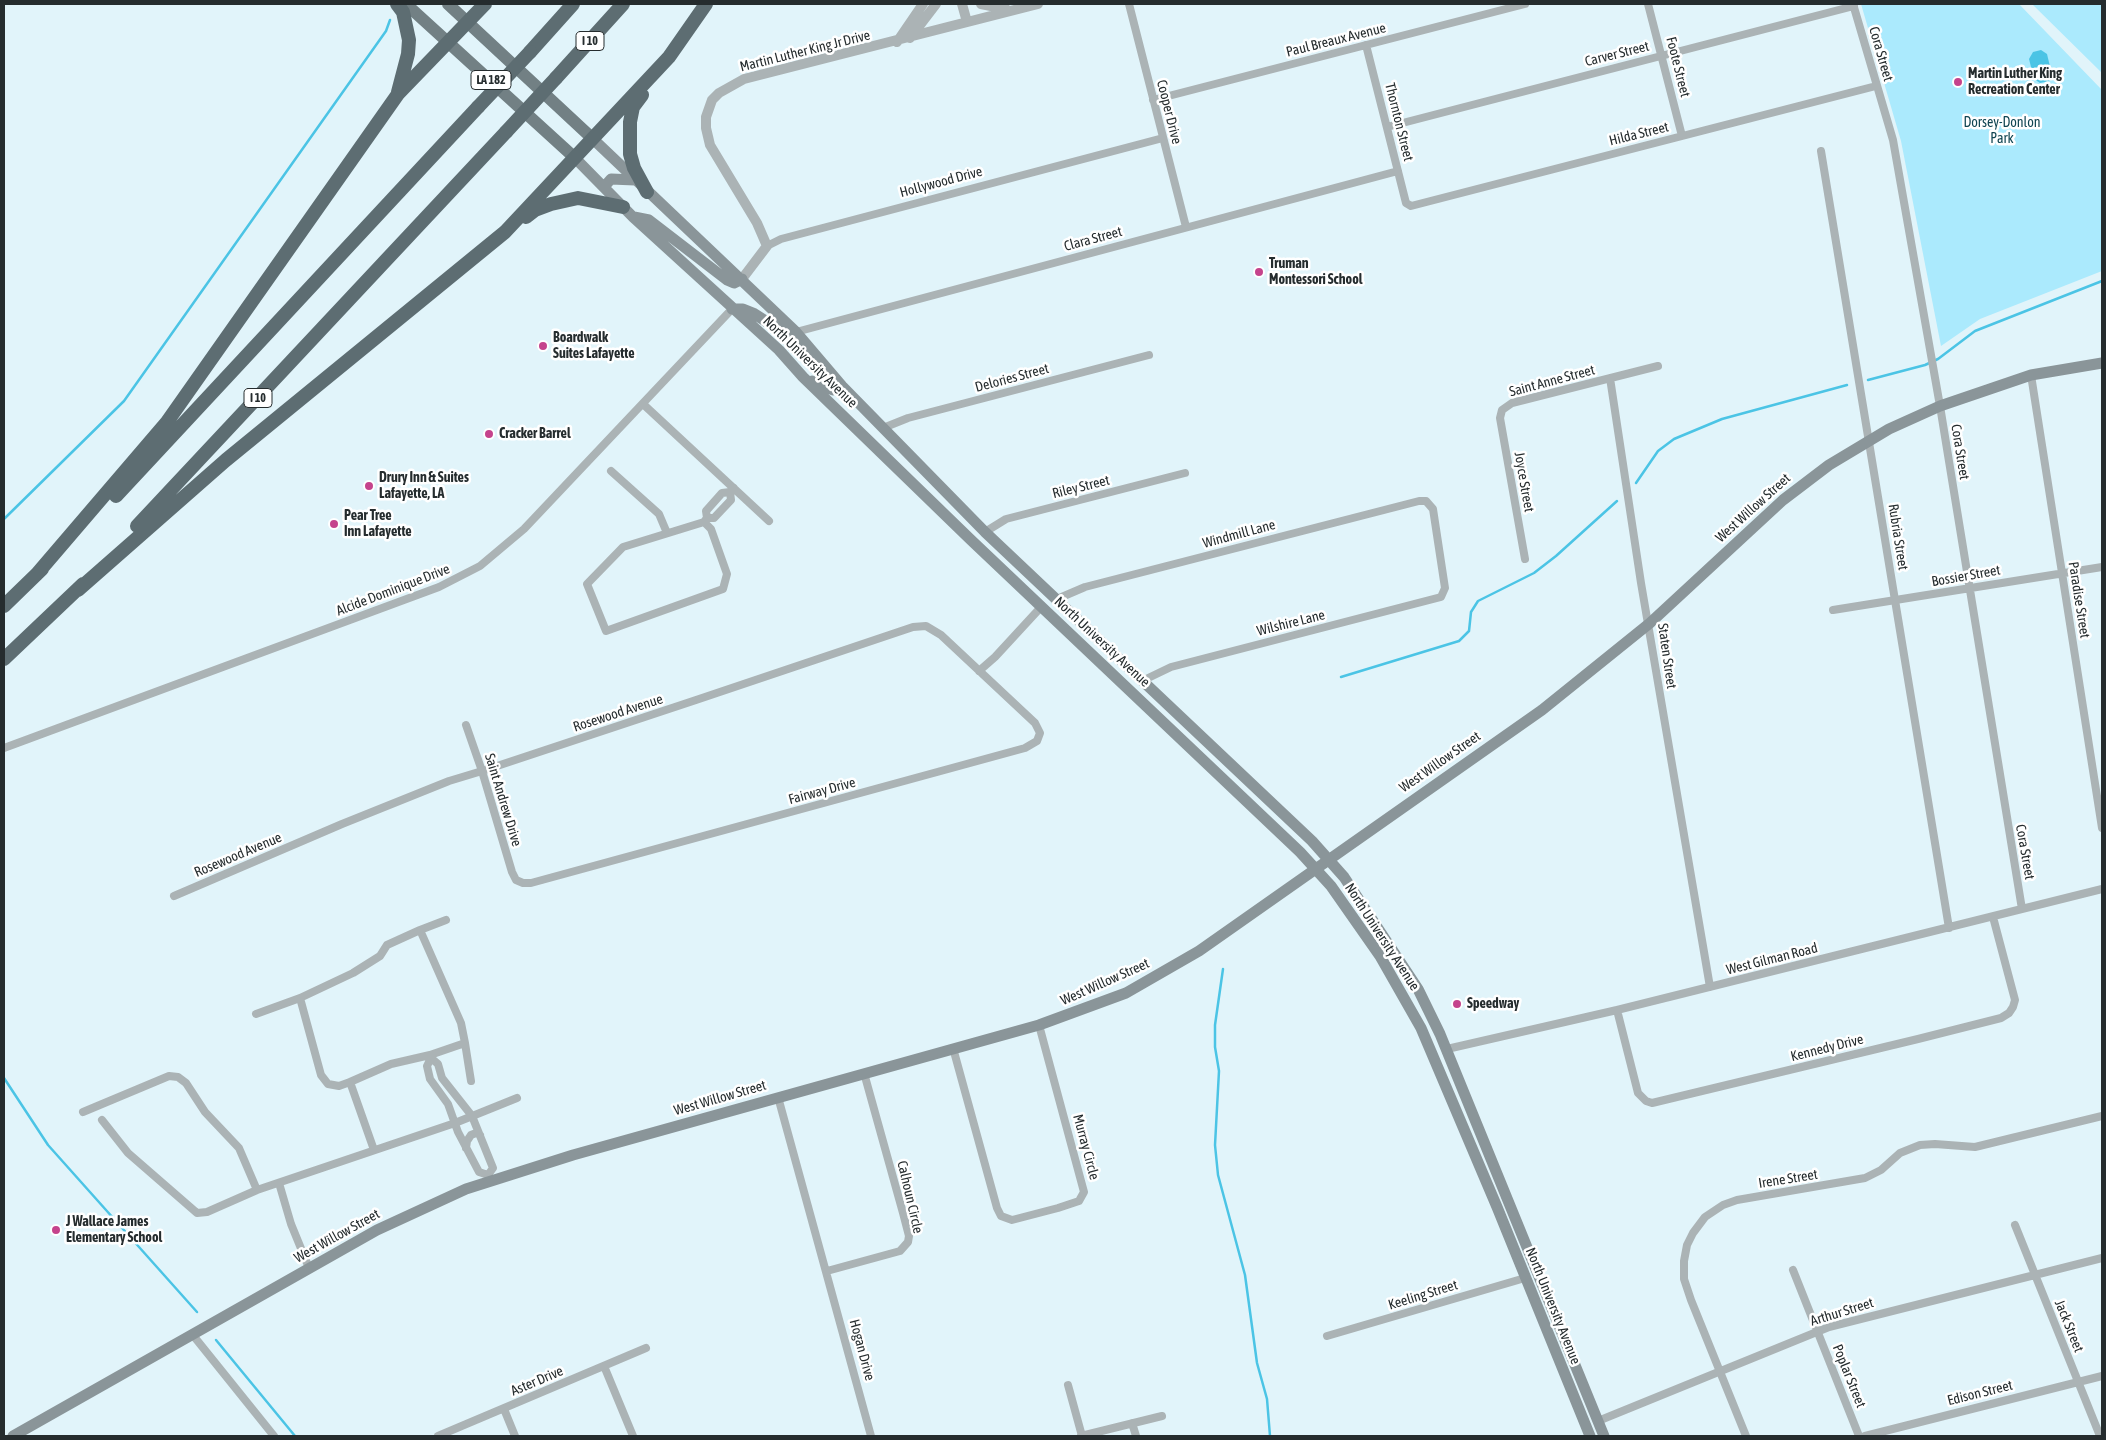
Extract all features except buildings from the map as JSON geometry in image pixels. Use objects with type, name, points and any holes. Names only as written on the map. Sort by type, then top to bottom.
[{"type":"highway","points":[[397,4],[403,12],[409,40],[408,54],[398,94]]},
{"type":"highway","points":[[36,575],[167,422],[398,94],[448,40],[485,4]]},
{"type":"highway","name":"I 10","points":[[4,606],[142,470],[573,4]]},
{"type":"highway","name":"I 10","points":[[4,659],[78,590],[623,4]]},
{"type":"highway","points":[[647,192],[634,168],[630,154],[630,122],[633,107],[706,4]]},
{"type":"highway","points":[[505,232],[670,57]]},
{"type":"highway","points":[[78,590],[226,460],[505,232],[535,210],[565,200],[584,199],[628,212]]},
{"type":"main road","name":"North University Avenue","points":[[406,4],[448,40],[575,158],[628,212],[779,350],[803,377],[865,437],[1316,869],[1380,956],[1413,1010],[1497,1207],[1590,1436]]},
{"type":"main road","name":"North University Avenue","points":[[448,4],[742,279],[796,332],[842,386],[985,532],[1144,680],[1312,840],[1329,859],[1396,953],[1418,990],[1447,1049],[1604,1436]]},
{"type":"main road","points":[[604,187],[611,179],[635,180]]},
{"type":"main road","points":[[628,212],[649,220],[727,280],[734,283],[742,279]]},
{"type":"main road","points":[[732,309],[743,309],[753,313],[794,341],[809,348]]},
{"type":"main road","name":"West Willow Street","points":[[13,1436],[309,1268],[407,1215],[489,1178],[953,1048],[1039,1026],[1126,993],[1168,970],[1316,869],[1542,710],[1650,623],[1783,500],[1829,465],[1889,429],[1940,406],[2031,375],[2102,363]]},
{"type":"main road","points":[[803,377],[833,390],[842,386]]},
{"type":"main road","points":[[865,437],[883,428]]},
{"type":"main road","points":[[1129,689],[1144,680]]},
{"type":"street","points":[[897,42],[923,4]]},
{"type":"street","points":[[910,38],[936,4]]},
{"type":"street","points":[[962,4],[967,22]]},
{"type":"street","points":[[981,4],[1014,10]]},
{"type":"street","name":"Martin Luther King Jr Drive","points":[[767,246],[757,223],[710,145],[706,128],[706,117],[712,100],[728,86],[744,79],[897,42],[1038,4]]},
{"type":"street","name":"Cooper Drive","points":[[1129,4],[1186,227]]},
{"type":"street","name":"Paul Breaux Avenue","points":[[1153,100],[1525,4]]},
{"type":"street","name":"Foote Street","points":[[1648,4],[1682,136]]},
{"type":"street","name":"Carver Street","points":[[1387,127],[1854,5]]},
{"type":"street","name":"Cora Street","points":[[1854,5],[1876,86],[1886,113],[1892,140],[1940,406],[2022,909]]},
{"type":"street","name":"Thornton Street","points":[[1366,45],[1408,206]]},
{"type":"street","name":"Hilda Street","points":[[1408,206],[1876,86]]},
{"type":"street","name":"Hollywood Drive","points":[[742,279],[767,246],[781,238],[1163,138]]},
{"type":"street","name":"Rubria Street","points":[[1821,151],[1949,928]]},
{"type":"street","name":"Clara Street","points":[[796,332],[1398,171]]},
{"type":"street","name":"Alcide Dominique Drive","points":[[4,748],[456,580],[498,553],[524,529],[732,309]]},
{"type":"street","name":"Delories Street","points":[[883,428],[918,415],[1148,355]]},
{"type":"street","points":[[1610,378],[1658,366]]},
{"type":"street","name":"Paradise Street","points":[[2031,375],[2102,828]]},
{"type":"street","name":"Saint Anne Street","points":[[1502,410],[1512,403],[1610,378]]},
{"type":"street","name":"Staten Street","points":[[1610,378],[1640,573],[1650,623],[1710,987]]},
{"type":"street","points":[[643,404],[732,490],[769,521]]},
{"type":"street","name":"Joyce Street","points":[[1502,410],[1500,418],[1525,559]]},
{"type":"street","points":[[611,470],[659,514],[667,533]]},
{"type":"street","name":"Riley Street","points":[[985,532],[1006,519],[1186,473]]},
{"type":"street","points":[[732,490],[722,493],[706,511],[705,520],[711,529],[727,574],[723,589],[606,631],[587,584],[623,546],[705,520],[714,518],[731,500],[732,490]]},
{"type":"street","name":"Windmill Lane","points":[[1056,599],[1108,581],[1419,501],[1428,502]]},
{"type":"street","name":"Wilshire Lane","points":[[1144,680],[1160,671],[1175,666],[1441,597],[1444,593],[1436,515],[1428,502]]},
{"type":"street","points":[[713,503],[721,510]]},
{"type":"street","name":"Bossier Street","points":[[1833,610],[2102,567]]},
{"type":"street","points":[[979,671],[995,657],[1042,606]]},
{"type":"street","name":"Rosewood Avenue","points":[[174,896],[415,794],[913,627],[926,626],[934,630],[979,671]]},
{"type":"street","name":"Fairway Drive","points":[[519,882],[531,883],[1033,744],[1040,733],[1035,723],[979,671]]},
{"type":"street","name":"Saint Andrew Drive","points":[[466,725],[482,771],[512,872],[519,882]]},
{"type":"street","name":"West Gilman Road","points":[[1447,1049],[1617,1010],[2102,889]]},
{"type":"street","name":"Kennedy Drive","points":[[1617,1010],[1638,1092],[1646,1101],[1652,1102],[1918,1039],[2001,1018],[2013,1007],[2015,1000],[1993,917]]},
{"type":"street","points":[[256,1014],[300,998],[352,973],[380,956],[387,945],[446,920]]},
{"type":"street","points":[[420,930],[461,1023],[471,1081]]},
{"type":"street","points":[[300,998],[321,1075],[328,1084],[339,1086],[391,1064],[431,1056],[465,1042]]},
{"type":"street","name":"Murray Circle","points":[[953,1048],[999,1212],[1004,1218],[1012,1220],[1058,1208],[1079,1200],[1084,1192],[1039,1026]]},
{"type":"street","points":[[431,1056],[438,1064],[442,1078],[472,1116],[493,1168],[489,1178],[479,1172],[466,1148],[448,1104],[430,1079],[427,1066],[431,1056]]},
{"type":"street","name":"Calhoun Circle","points":[[827,1271],[900,1251],[908,1242],[909,1236],[904,1213],[864,1073]]},
{"type":"street","points":[[83,1112],[169,1076],[178,1076],[186,1083],[204,1112],[239,1148],[257,1190]]},
{"type":"street","points":[[350,1082],[374,1150]]},
{"type":"street","points":[[778,1097],[827,1271]]},
{"type":"street","points":[[102,1120],[128,1153],[196,1213],[207,1212],[257,1190],[455,1123],[517,1098]]},
{"type":"street","name":"Irene Street","points":[[1746,1436],[1690,1300],[1686,1285],[1685,1252],[1693,1233],[1705,1217],[1717,1208],[1737,1200],[1865,1178],[1881,1170],[1900,1153],[1926,1144],[1975,1146],[2102,1116]]},
{"type":"street","points":[[466,1148],[466,1141],[470,1135],[476,1133],[480,1135]]},
{"type":"street","points":[[279,1183],[291,1224],[309,1268]]},
{"type":"street","name":"Jack Street","points":[[2015,1225],[2100,1436]]},
{"type":"street","name":"Arthur Street","points":[[1598,1421],[1817,1332],[2102,1258]]},
{"type":"street","name":"Poplar Street","points":[[1793,1270],[1859,1436]]},
{"type":"street","name":"Hogan Drive","points":[[827,1271],[871,1436]]},
{"type":"street","name":"Keeling Street","points":[[1327,1336],[1525,1278]]},
{"type":"street","points":[[192,1334],[274,1436]]},
{"type":"street","name":"Aster Drive","points":[[438,1436],[646,1348]]},
{"type":"street","points":[[604,1366],[633,1436]]},
{"type":"street","name":"Edison Street","points":[[1865,1436],[2102,1376]]},
{"type":"street","points":[[1068,1385],[1081,1436],[1162,1416]]},
{"type":"street","points":[[504,1409],[515,1436]]},
{"type":"street","points":[[1132,1424],[1136,1436]]},
{"type":"green space","name":"Dorsey-Donlon Park","points":[[1861,4],[2019,4],[2102,90],[2102,271],[1980,319],[1941,346],[1901,141]]},
{"type":"green space","points":[[2032,4],[2102,4],[2102,74],[2101,72]]},
{"type":"shaded area","points":[[2041,50],[2047,54],[2052,75],[2049,81],[2040,83],[2034,79],[2029,59],[2033,52]]},
{"type":"waterway","points":[[4,519],[124,401],[386,31],[390,20]]},
{"type":"waterway","points":[[1868,380],[1925,365],[1938,359],[1975,331],[2102,281]]},
{"type":"waterway","points":[[1636,483],[1658,451],[1674,439],[1722,419],[1847,385]]},
{"type":"waterway","points":[[1341,677],[1459,641],[1469,631],[1471,612],[1478,601],[1534,573],[1556,556],[1617,501]]},
{"type":"waterway","points":[[1223,969],[1215,1025],[1215,1047],[1219,1071],[1215,1145],[1218,1175],[1245,1275],[1257,1363],[1267,1399],[1270,1436]]},
{"type":"waterway","points":[[4,1078],[48,1145],[197,1312]]},
{"type":"waterway","points":[[216,1340],[295,1436]]},
{"type":"place","name":"Martin Luther King Recreation Center","points":[[1958,82]]},
{"type":"place","name":"Truman Montessori School","points":[[1259,272]]},
{"type":"place","name":"Boardwalk Suites Lafayette","points":[[543,346]]},
{"type":"place","name":"Cracker Barrel","points":[[489,434]]},
{"type":"place","name":"Drury Inn & Suites Lafayette, LA","points":[[369,486]]},
{"type":"place","name":"Pear Tree Inn Lafayette","points":[[334,524]]},
{"type":"place","name":"Speedway","points":[[1457,1004]]},
{"type":"place","name":"J Wallace James Elementary School","points":[[56,1230]]}]
